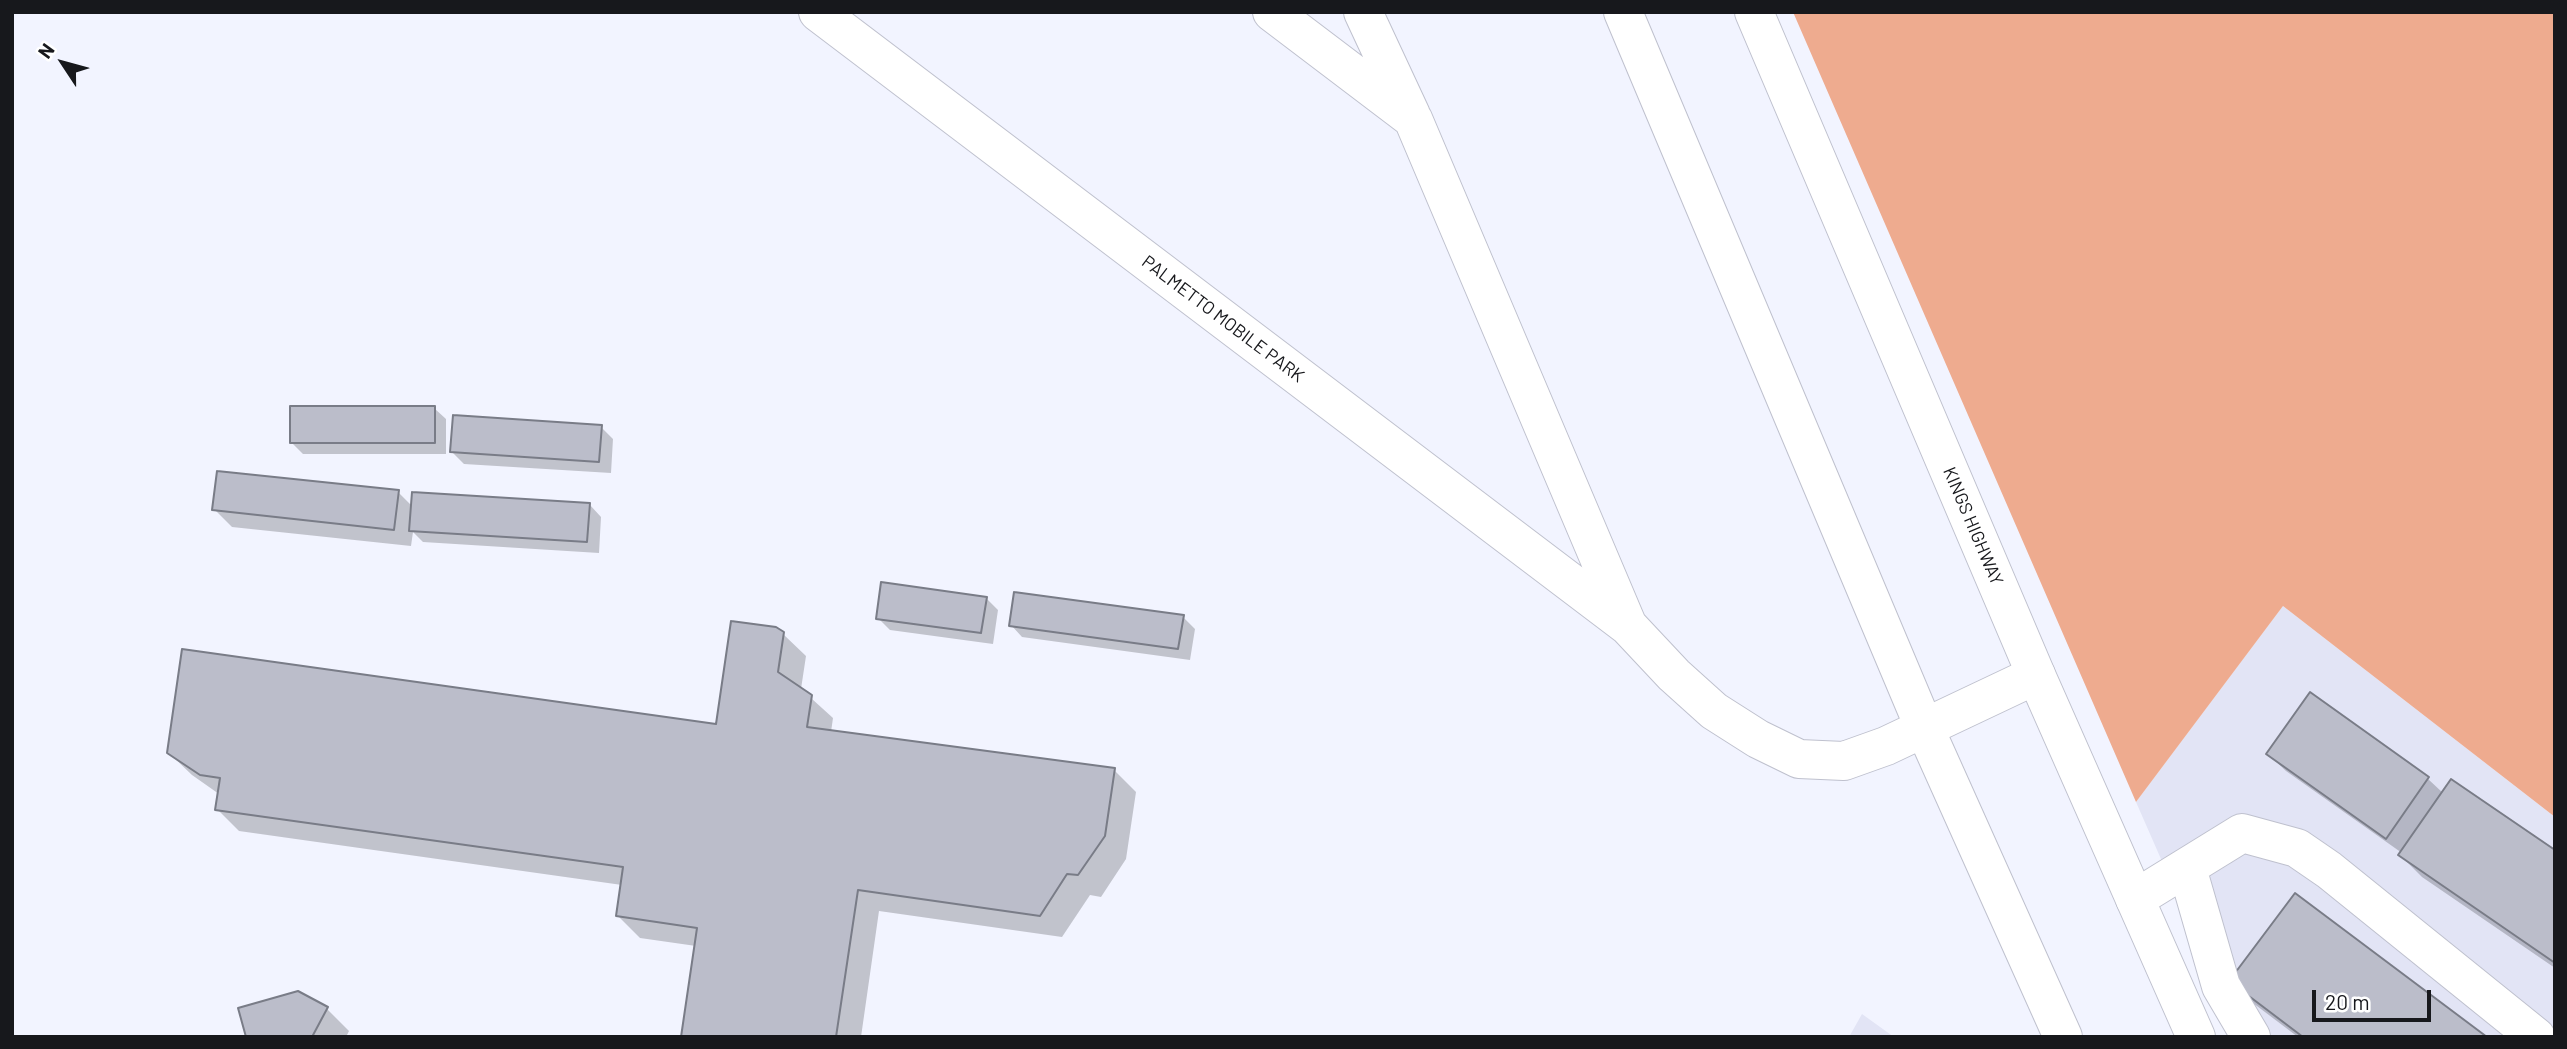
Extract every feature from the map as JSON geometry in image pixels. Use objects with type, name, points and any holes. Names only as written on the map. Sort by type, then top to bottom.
[{"type":"street","name":"PALMETTO MOBILE PARK","points":[[818,12],[1628,626],[1674,675],[1714,711],[1758,739],[1799,759],[1844,761],[1886,746],[2036,675]]},
{"type":"street","name":"PALMETTO MOBILE PARK","points":[[1272,12],[1413,119]]},
{"type":"street","name":"PALMETTO MOBILE PARK","points":[[1363,12],[1413,119],[1628,626]]},
{"type":"street","points":[[1623,12],[1924,727],[2063,1037]]},
{"type":"street","name":"KINGS HIGHWAY","points":[[1754,12],[2036,675],[2196,1037]]},
{"type":"street","points":[[2135,899],[2242,833],[2297,848],[2339,878],[2536,1037]]},
{"type":"street","points":[[2187,867],[2221,986],[2251,1037]]},
{"type":"shaded area","points":[[1793,12],[2555,12],[2555,817],[2283,606],[2136,802]]},
{"type":"shaded area","points":[[2283,606],[2555,817],[2555,1037],[2239,1037],[2136,802]]},
{"type":"shaded area","points":[[1862,1014],[1894,1037],[1849,1037]]},
{"type":"building","points":[[290,406],[435,406],[435,443],[290,443]]},
{"type":"building","points":[[453,415],[602,425],[599,462],[450,452]]},
{"type":"building","points":[[217,471],[399,490],[394,530],[212,510]]},
{"type":"building","points":[[412,492],[590,503],[587,542],[409,531]]},
{"type":"building","points":[[881,582],[987,597],[981,633],[876,619]]},
{"type":"building","points":[[1014,592],[1184,615],[1178,649],[1009,626]]},
{"type":"building","points":[[731,621],[776,627],[784,632],[778,672],[812,695],[807,727],[1115,768],[1105,836],[1078,875],[1067,874],[1040,916],[858,890],[836,1037],[681,1037],[697,928],[616,916],[623,867],[215,810],[220,778],[200,775],[167,753],[182,649],[716,724]]},
{"type":"building","points":[[2310,692],[2429,777],[2386,839],[2266,754]]},
{"type":"building","points":[[2451,779],[2555,850],[2555,963],[2398,855]]},
{"type":"building","points":[[2295,893],[2487,1037],[2303,1037],[2229,981]]},
{"type":"building","points":[[298,991],[328,1007],[312,1037],[246,1037],[238,1008]]}]
